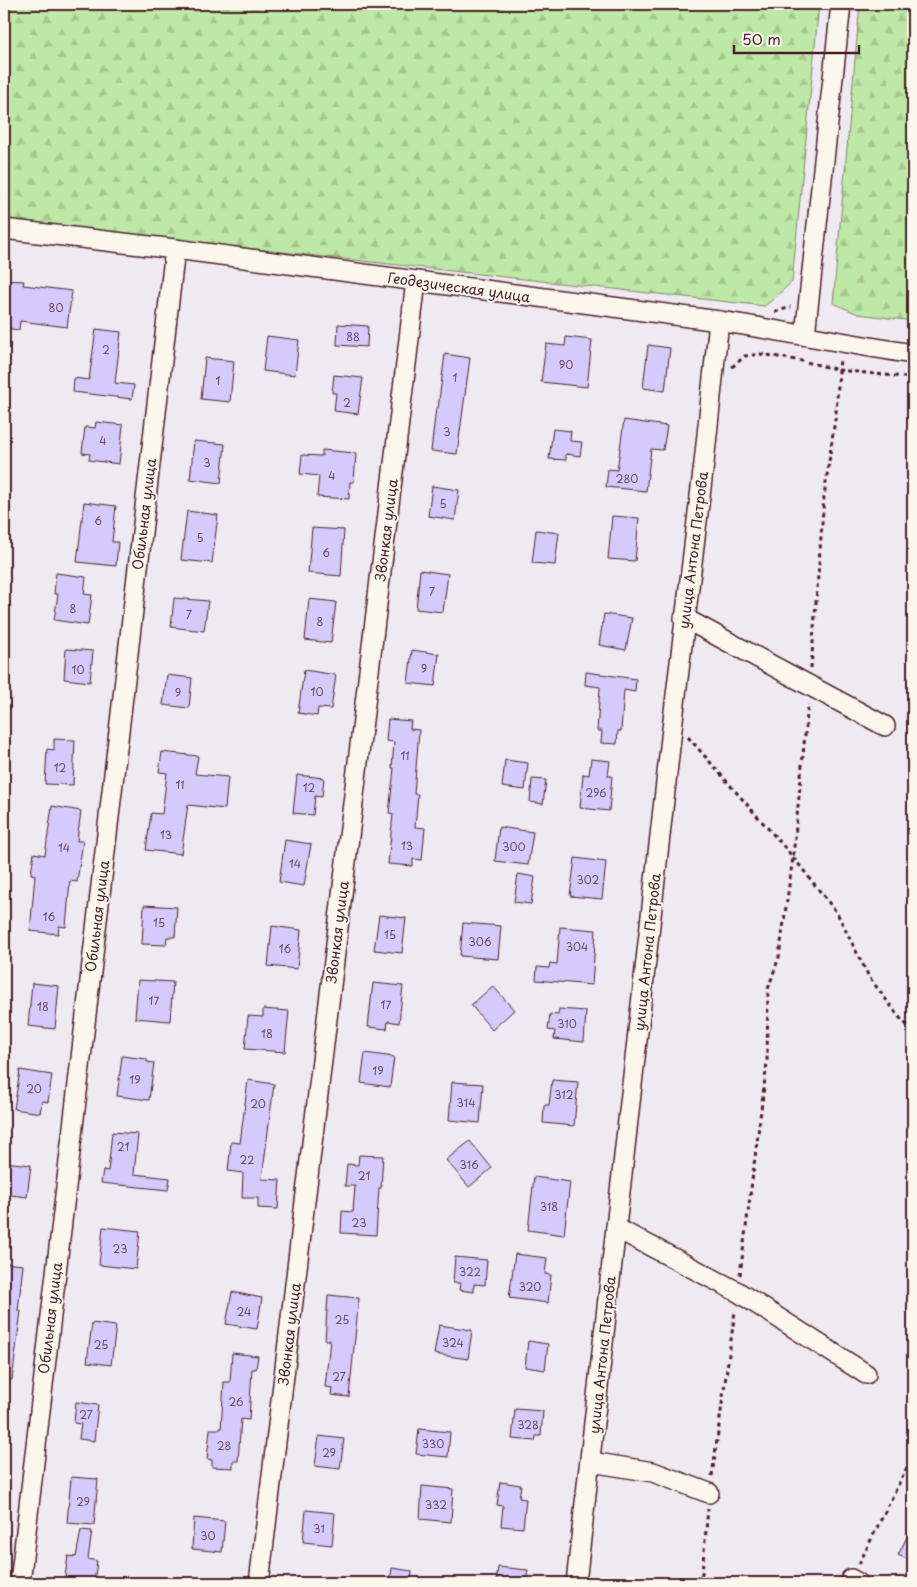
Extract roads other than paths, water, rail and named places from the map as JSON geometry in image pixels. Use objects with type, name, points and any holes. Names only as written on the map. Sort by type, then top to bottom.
[{"type":"street","points":[[805,335],[841,4]]},
{"type":"street","name":"Геодезическая улица","points":[[4,229],[175,249],[719,321],[913,354]]},
{"type":"street","name":"Обильная улица","points":[[20,1583],[175,249]]},
{"type":"street","name":"Звонкая улица","points":[[259,1583],[416,281]]},
{"type":"street","name":"улица Антона Петрова","points":[[576,1583],[719,321]]},
{"type":"street","points":[[684,618],[884,726]]},
{"type":"street","points":[[616,1228],[738,1292],[866,1374]]},
{"type":"street","points":[[591,1462],[653,1472],[709,1493]]}]
